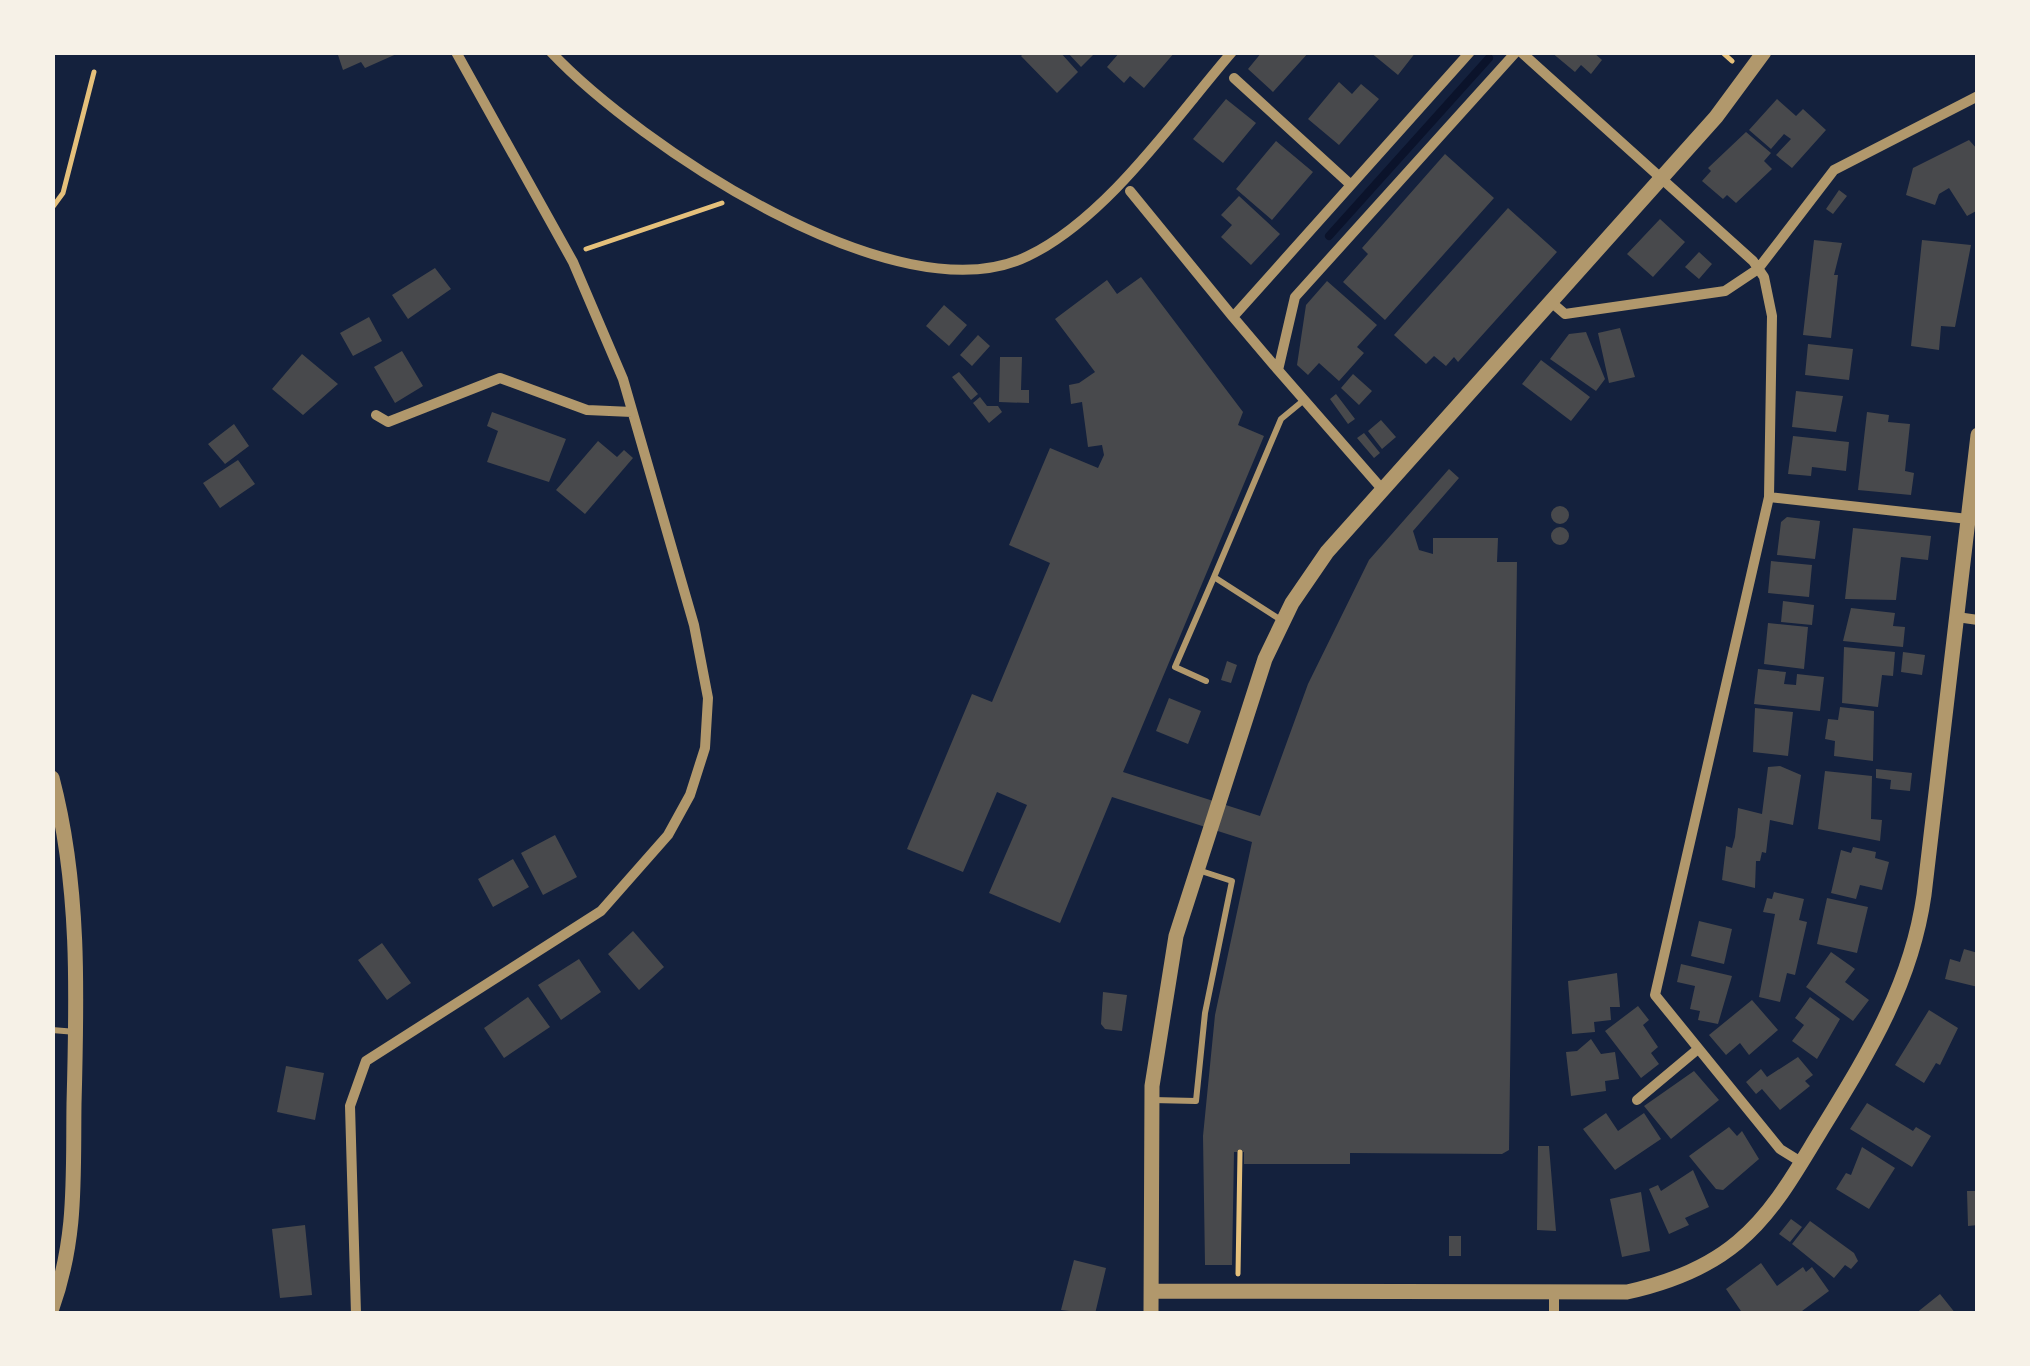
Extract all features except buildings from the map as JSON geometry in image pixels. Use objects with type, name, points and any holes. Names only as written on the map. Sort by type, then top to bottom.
[{"type":"street","points":[[356,1314],[350,1106],[366,1061],[601,911],[668,836],[690,795],[705,748],[708,698],[694,625],[622,379],[569,255],[456,52]]},
{"type":"street","points":[[551,52],[586,89],[668,153],[778,215],[888,258],[954,270],[1026,258],[1071,228],[1110,192],[1232,52]]},
{"type":"street","points":[[1234,318],[1470,52]]},
{"type":"street","points":[[1278,370],[1295,297],[1518,52],[1758,269],[1770,296],[1772,316],[1769,497],[1656,984],[1660,1004],[1780,1149],[1801,1162]]},
{"type":"street","points":[[1151,1314],[1152,1100],[1167,976],[1196,870],[1264,659],[1282,621],[1317,564],[1734,96],[1764,52]]},
{"type":"street","points":[[1234,78],[1351,185]]},
{"type":"street","points":[[1550,302],[1565,314],[1725,290],[1758,269],[1834,170],[1978,96]]},
{"type":"street","points":[[1130,190],[1382,489]]},
{"type":"street","points":[[376,415],[388,422],[500,378],[587,410],[632,412]]},
{"type":"street","points":[[1152,1291],[1627,1292],[1671,1280],[1713,1260],[1760,1221],[1878,1038],[1913,954],[1924,895],[1978,435]]},
{"type":"street","points":[[1769,497],[1968,519]]},
{"type":"street","points":[[1956,617],[1978,620]]},
{"type":"street","points":[[52,778],[67,833],[76,1032],[70,1260],[52,1308]]},
{"type":"street","points":[[1637,1100],[1698,1050]]},
{"type":"street","points":[[1554,1294],[1554,1314]]},
{"type":"lane","points":[[1206,681],[1175,667],[1281,419],[1304,400]]},
{"type":"lane","points":[[1214,577],[1282,621]]},
{"type":"lane","points":[[1152,1100],[1196,1102],[1206,1013],[1232,881],[1196,870]]},
{"type":"lane","points":[[52,1030],[76,1032]]},
{"type":"path","points":[[1722,52],[1734,62]]},
{"type":"path","points":[[52,208],[63,193],[94,72]]},
{"type":"path","points":[[569,255],[744,196]]},
{"type":"path","points":[[1238,1292],[1240,1152]]},
{"type":"waterway","points":[[1329,236],[1489,58]]}]
